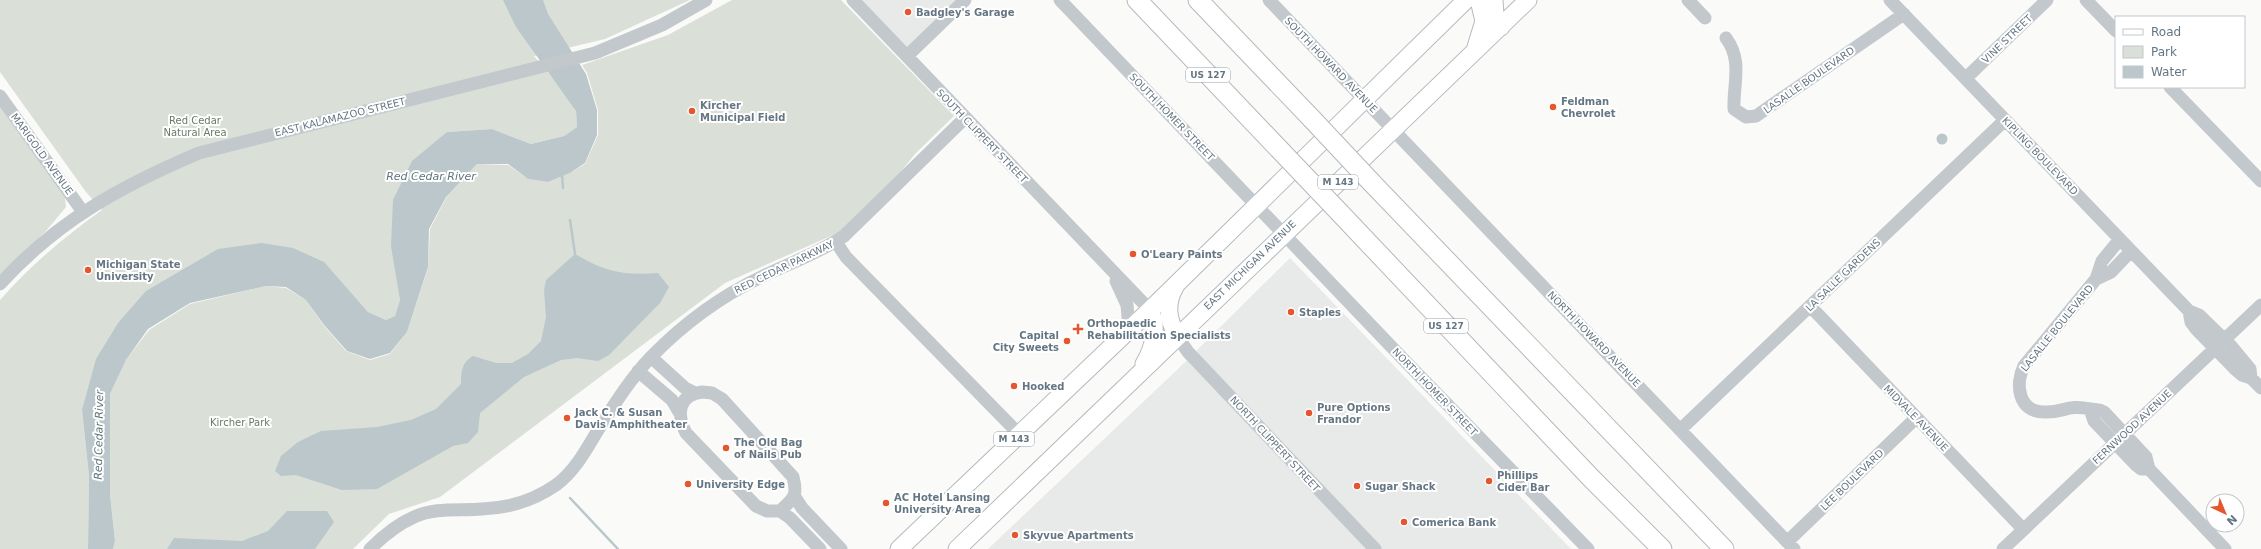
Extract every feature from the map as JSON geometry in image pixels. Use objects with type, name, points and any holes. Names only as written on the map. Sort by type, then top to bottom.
[{"type":"highway","name":"US 127","points":[[1137,0],[1592,479],[1662,549]]},
{"type":"highway","points":[[1198,0],[1724,549]]},
{"type":"main road","points":[[1473,53],[1482,33],[1484,16],[1479,0]]},
{"type":"main road","points":[[1494,0],[1495,15],[1501,27]]},
{"type":"main road","points":[[1500,0],[1508,7],[1524,4]]},
{"type":"main road","name":"M 143","points":[[905,545],[1183,278],[1463,3]]},
{"type":"main road","points":[[1463,3],[1477,14],[1481,22],[1482,33]]},
{"type":"main road","name":"EAST MICHIGAN AVENUE","points":[[956,549],[1524,4]]},
{"type":"main road","points":[[1177,336],[1170,324],[1168,312],[1172,291],[1183,278]]},
{"type":"main road","points":[[1139,373],[1150,355],[1154,338],[1154,323],[1150,310]]},
{"type":"street","name":"EAST KALAMAZOO STREET","points":[[0,284],[45,240],[83,212],[145,176],[199,153],[595,53],[662,25],[706,0]]},
{"type":"street","name":"SOUTH CLIPPERT STREET","points":[[853,0],[1150,310]]},
{"type":"street","points":[[907,56],[965,0]]},
{"type":"street","name":"SOUTH HOMER STREET","points":[[1060,0],[1283,234]]},
{"type":"street","name":"SOUTH HOWARD AVENUE","points":[[1269,0],[1393,130]]},
{"type":"street","points":[[1688,0],[1705,18]]},
{"type":"street","name":"KIPLING BOULEVARD","points":[[1890,0],[2189,311],[2200,315],[2220,344],[2247,365],[2251,378],[2261,388]]},
{"type":"street","name":"VINE STREET","points":[[1966,78],[2048,0]]},
{"type":"street","points":[[2086,0],[2115,30]]},
{"type":"street","name":"LASALLE BOULEVARD","points":[[1726,38],[1734,49],[1736,60],[1734,109],[1746,117],[1756,116],[1904,14]]},
{"type":"street","points":[[2171,88],[2261,181]]},
{"type":"street","name":"MARIGOLD AVENUE","points":[[0,96],[83,212]]},
{"type":"street","name":"RED CEDAR PARKWAY","points":[[370,549],[381,538],[414,517],[444,510],[482,510],[513,506],[540,494],[556,484],[577,464],[638,371],[688,322],[736,290],[836,242],[856,226],[965,118]]},
{"type":"street","name":"LA SALLE GARDENS","points":[[1680,430],[2005,120]]},
{"type":"street","name":"NORTH HOWARD AVENUE","points":[[1393,130],[1791,545]]},
{"type":"street","name":"NORTH HOMER STREET","points":[[1283,234],[1588,549]]},
{"type":"street","name":"LASALLE BOULEVARD","points":[[2120,239],[2102,261],[2096,279],[2024,366],[2019,376],[2018,386],[2026,404],[2043,413],[2073,406],[2098,409],[2104,412],[2146,457],[2149,469],[2225,549]]},
{"type":"street","points":[[836,242],[846,257],[1019,434]]},
{"type":"street","name":"LASALLE BOULEVARD","points":[[2096,279],[2111,272],[2131,251]]},
{"type":"street","name":"SOUTH CLIPPERT STREET","points":[[1111,271],[1126,300],[1129,329]]},
{"type":"street","name":"FERNWOOD AVENUE","points":[[2003,549],[2261,305]]},
{"type":"street","name":"MIDVALE AVENUE","points":[[1810,306],[2023,529]]},
{"type":"street","name":"NORTH CLIPPERT STREET","points":[[1177,336],[1204,368],[1375,549]]},
{"type":"street","points":[[651,357],[685,388],[695,393],[712,394],[722,399],[793,477],[796,488],[795,497],[802,508],[841,549]]},
{"type":"street","points":[[638,371],[672,400],[679,412],[681,422],[686,433],[756,506],[767,511],[780,511],[790,518],[820,549]]},
{"type":"street","points":[[679,412],[685,401],[695,393]]},
{"type":"street","name":"LASALLE BOULEVARD","points":[[2090,409],[2094,421],[2136,465],[2141,469],[2149,469]]},
{"type":"street","name":"LEE BOULEVARD","points":[[1791,545],[1916,418]]},
{"type":"street","points":[[780,511],[795,497]]},
{"type":"shaded area","points":[[861,0],[959,0],[908,49]]},
{"type":"shaded area","points":[[1290,258],[1571,549],[988,549],[1180,367]]},
{"type":"green space","name":"Red Cedar Natural Area","points":[[0,0],[690,0],[605,39],[534,56],[558,84],[576,111],[577,127],[564,136],[531,144],[492,129],[447,132],[397,278],[400,300],[395,316],[386,320],[368,312],[323,262],[146,291],[82,410],[89,476],[88,549],[0,549],[0,300],[48,252],[102,210],[86,192],[0,72]]},
{"type":"green space","name":"Kircher Park","points":[[732,0],[841,0],[954,116],[915,154],[891,184],[842,231],[725,283],[440,497],[389,514],[353,549],[113,549],[115,540],[110,494],[110,394],[126,360],[149,330],[190,304],[266,286],[286,288],[306,300],[324,326],[346,351],[370,360],[390,354],[407,332],[428,268],[430,229],[447,196],[477,164],[508,165],[528,179],[548,182],[570,173],[585,164],[598,135],[598,110],[587,73],[582,65],[668,35]]},
{"type":"green space","points":[[0,107],[65,198],[66,207],[46,231],[0,275]]},
{"type":"water","name":"Red Cedar River","points":[[503,0],[543,0],[548,14],[586,74],[597,110],[597,135],[585,163],[570,173],[548,182],[528,179],[508,164],[477,164],[446,197],[429,229],[428,267],[407,332],[390,353],[370,359],[347,351],[324,325],[306,300],[286,287],[266,286],[190,303],[148,329],[126,360],[110,394],[110,494],[115,541],[113,549],[88,549],[89,476],[82,410],[96,359],[118,323],[146,291],[218,249],[262,243],[293,248],[324,262],[368,312],[386,320],[395,316],[400,300],[391,246],[393,200],[412,161],[447,132],[492,129],[531,144],[564,136],[577,127],[576,111],[516,27]]},
{"type":"water","points":[[1942,133],[1946,135],[1948,139],[1946,143],[1942,145],[1938,143],[1936,139],[1938,135]]},
{"type":"water","points":[[575,254],[595,265],[614,271],[635,274],[658,273],[669,287],[660,303],[609,355],[598,361],[577,358],[561,360],[524,377],[480,413],[478,432],[468,443],[453,446],[377,489],[342,490],[296,475],[281,476],[275,471],[281,456],[298,442],[321,431],[377,427],[411,420],[436,409],[461,384],[461,375],[464,364],[473,356],[496,363],[512,363],[528,354],[541,341],[546,317],[544,290],[546,280]]},
{"type":"water","points":[[287,511],[327,511],[334,522],[315,549],[167,549],[174,538],[242,541],[268,531]]},
{"type":"waterway","points":[[562,175],[563,188]]},
{"type":"waterway","points":[[570,220],[575,254]]},
{"type":"waterway","points":[[570,498],[618,549]]},
{"type":"place","name":"Badgley's Garage","points":[[908,12]]},
{"type":"place","name":"Feldman Chevrolet","points":[[1553,107]]},
{"type":"place","name":"Kircher Municipal Field","points":[[692,111]]},
{"type":"place","name":"O'Leary Paints","points":[[1133,254]]},
{"type":"place","name":"Michigan State University","points":[[88,270]]},
{"type":"place","name":"Staples","points":[[1291,312]]},
{"type":"place","name":"Orthopaedic Rehabilitation Specialists","points":[[1078,329]]},
{"type":"place","name":"Capital City Sweets","points":[[1067,341]]},
{"type":"place","name":"Hooked","points":[[1014,386]]},
{"type":"place","name":"Pure Options Frandor","points":[[1309,413]]},
{"type":"place","name":"Jack C. & Susan Davis Amphitheater","points":[[567,418]]},
{"type":"place","name":"The Old Bag of Nails Pub","points":[[726,448]]},
{"type":"place","name":"Phillips Cider Bar","points":[[1489,481]]},
{"type":"place","name":"University Edge","points":[[688,484]]},
{"type":"place","name":"Sugar Shack","points":[[1357,486]]},
{"type":"place","name":"AC Hotel Lansing University Area","points":[[886,503]]},
{"type":"place","name":"Comerica Bank","points":[[1404,522]]},
{"type":"place","name":"Skyvue Apartments","points":[[1015,535]]}]
